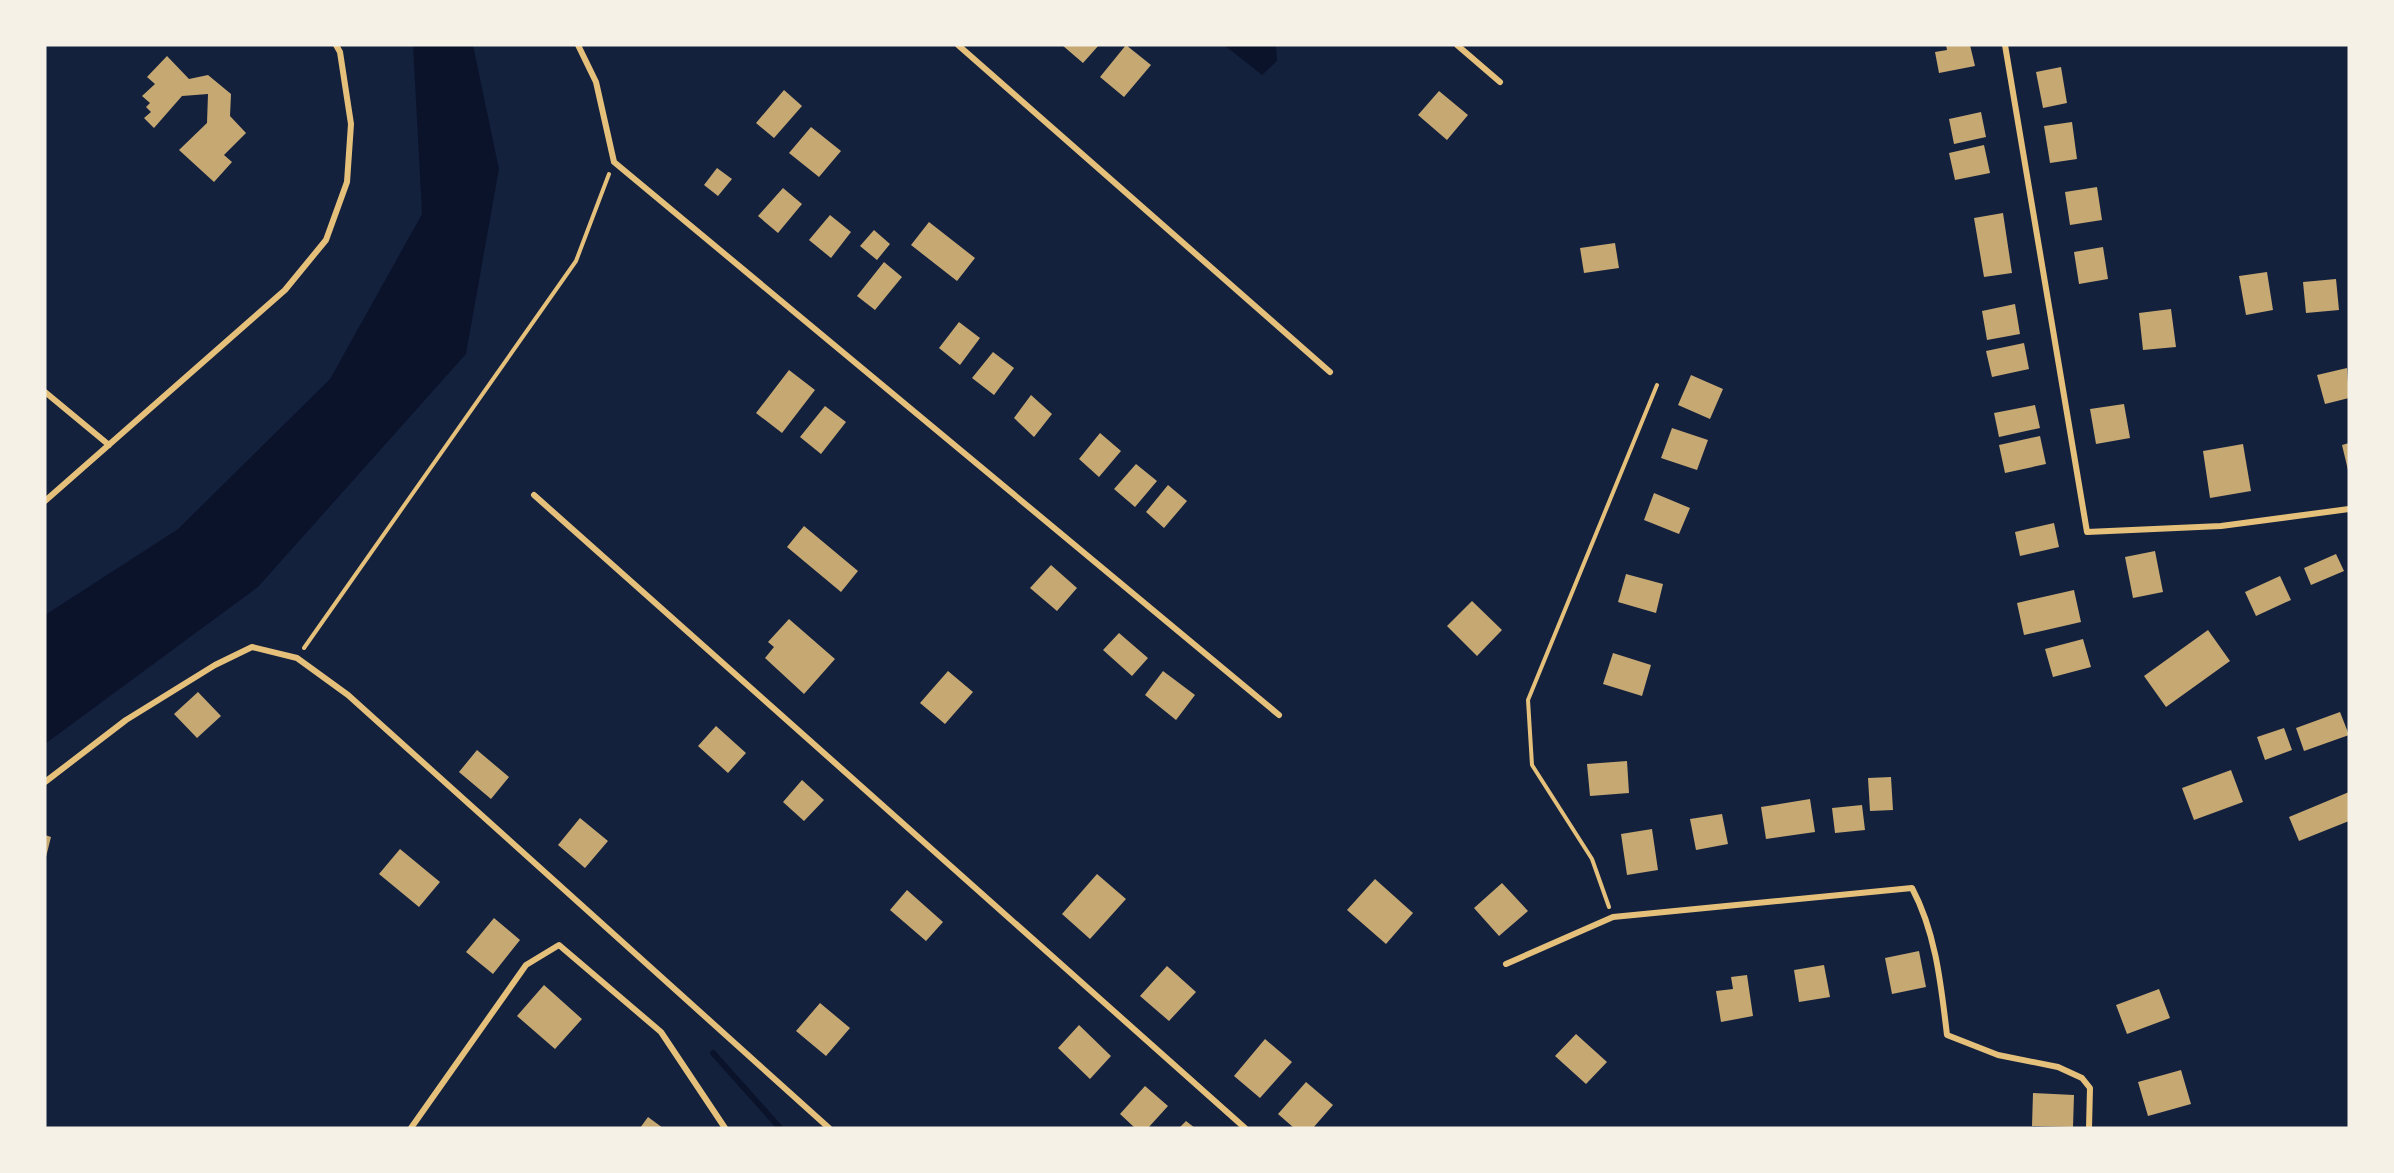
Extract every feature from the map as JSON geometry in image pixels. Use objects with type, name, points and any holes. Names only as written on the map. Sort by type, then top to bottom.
[{"type":"street","points":[[45,501],[285,290],[326,240],[347,182],[351,124],[340,52],[336,45]]},
{"type":"street","points":[[578,45],[596,82],[614,162],[1279,715]]},
{"type":"street","points":[[958,45],[1330,372]]},
{"type":"street","points":[[1457,45],[1500,82]]},
{"type":"street","points":[[2005,45],[2086,532],[2221,526],[2349,509]]},
{"type":"street","points":[[45,392],[109,445]]},
{"type":"street","points":[[534,495],[1245,1128]]},
{"type":"street","points":[[45,782],[126,720],[215,665],[252,647],[297,658],[357,702],[829,1128]]},
{"type":"street","points":[[1506,964],[1613,916],[1912,888],[1921,905],[1940,974],[1947,1035],[1998,1055],[2058,1067],[2082,1078],[2090,1088],[2089,1128]]},
{"type":"street","points":[[411,1128],[526,965],[559,945],[661,1032],[725,1128]]},
{"type":"path","points":[[297,658],[576,261],[614,162]]},
{"type":"path","points":[[1613,916],[1592,859],[1532,765],[1528,700],[1657,385]]},
{"type":"water","points":[[413,45],[473,45],[499,169],[466,354],[258,587],[45,744],[45,615],[178,529],[330,379],[422,214]]},
{"type":"water","points":[[1224,45],[1276,45],[1277,61],[1262,75]]},
{"type":"building","points":[[1062,45],[1099,45],[1083,63]]},
{"type":"building","points":[[1126,45],[1151,65],[1124,97],[1100,77]]},
{"type":"building","points":[[1946,45],[1970,45],[1975,66],[1939,73],[1935,52],[1947,50]]},
{"type":"building","points":[[167,56],[189,79],[208,75],[231,94],[230,116],[246,133],[224,155],[232,162],[214,182],[179,150],[207,123],[208,94],[182,96],[154,128],[144,118],[151,112],[146,107],[150,103],[142,96],[155,84],[147,77]]},
{"type":"building","points":[[2061,67],[2067,103],[2043,108],[2036,72]]},
{"type":"building","points":[[784,90],[802,106],[774,138],[756,123]]},
{"type":"building","points":[[1439,91],[1468,115],[1447,140],[1418,115]]},
{"type":"building","points":[[1981,112],[1986,137],[1954,144],[1949,119]]},
{"type":"building","points":[[2072,122],[2077,159],[2050,163],[2044,126]]},
{"type":"building","points":[[811,127],[841,151],[819,177],[789,153]]},
{"type":"building","points":[[1984,145],[1990,173],[1955,180],[1949,153]]},
{"type":"building","points":[[717,168],[732,179],[718,196],[704,185]]},
{"type":"building","points":[[2097,187],[2102,220],[2070,225],[2065,192]]},
{"type":"building","points":[[783,188],[802,204],[778,233],[758,216]]},
{"type":"building","points":[[2003,213],[2012,273],[1984,277],[1974,218]]},
{"type":"building","points":[[830,215],[851,232],[831,258],[809,240]]},
{"type":"building","points":[[929,222],[975,258],[957,281],[911,245]]},
{"type":"building","points":[[874,230],[890,244],[877,260],[860,246]]},
{"type":"building","points":[[1615,243],[1619,268],[1584,273],[1580,248]]},
{"type":"building","points":[[2103,247],[2108,279],[2079,284],[2074,252]]},
{"type":"building","points":[[884,262],[902,277],[875,310],[857,296]]},
{"type":"building","points":[[2267,272],[2273,310],[2246,315],[2239,276]]},
{"type":"building","points":[[2336,279],[2339,310],[2306,313],[2303,282]]},
{"type":"building","points":[[2015,304],[2020,334],[1987,340],[1982,311]]},
{"type":"building","points":[[2171,309],[2176,347],[2143,350],[2139,313]]},
{"type":"building","points":[[959,322],[980,338],[960,365],[939,348]]},
{"type":"building","points":[[2024,343],[2029,369],[1992,377],[1986,351]]},
{"type":"building","points":[[993,352],[1014,368],[994,395],[972,378]]},
{"type":"building","points":[[2347,368],[2349,398],[2325,404],[2317,375]]},
{"type":"building","points":[[789,370],[815,390],[782,433],[756,413]]},
{"type":"building","points":[[1691,375],[1723,389],[1710,419],[1678,405]]},
{"type":"building","points":[[1031,395],[1052,414],[1034,437],[1014,418]]},
{"type":"building","points":[[2124,404],[2130,438],[2096,444],[2090,409]]},
{"type":"building","points":[[2035,405],[2040,428],[1999,437],[1994,413]]},
{"type":"building","points":[[825,406],[846,422],[821,454],[800,437]]},
{"type":"building","points":[[1672,428],[1708,440],[1697,470],[1661,458]]},
{"type":"building","points":[[1100,433],[1121,451],[1099,477],[1079,459]]},
{"type":"building","points":[[2040,436],[2046,464],[2005,473],[1999,445]]},
{"type":"building","points":[[2349,443],[2349,470],[2348,470],[2342,445]]},
{"type":"building","points":[[2243,444],[2251,491],[2210,498],[2203,451]]},
{"type":"building","points":[[1136,464],[1157,481],[1135,507],[1114,489]]},
{"type":"building","points":[[1168,485],[1187,501],[1164,528],[1146,512]]},
{"type":"building","points":[[1654,493],[1690,508],[1679,534],[1644,520]]},
{"type":"building","points":[[2054,523],[2059,547],[2020,556],[2015,532]]},
{"type":"building","points":[[804,526],[858,571],[841,592],[787,547]]},
{"type":"building","points":[[2155,551],[2163,592],[2133,598],[2125,557]]},
{"type":"building","points":[[2336,554],[2344,571],[2311,585],[2304,568]]},
{"type":"building","points":[[1051,565],[1077,588],[1057,611],[1030,588]]},
{"type":"building","points":[[1626,574],[1663,584],[1656,613],[1618,602]]},
{"type":"building","points":[[2280,576],[2291,600],[2256,616],[2245,592]]},
{"type":"building","points":[[2074,590],[2081,622],[2024,635],[2017,603]]},
{"type":"building","points":[[1472,601],[1502,630],[1477,656],[1447,626]]},
{"type":"building","points":[[789,619],[835,659],[804,694],[765,658],[774,647],[768,642]]},
{"type":"building","points":[[2208,630],[2230,661],[2166,707],[2144,676]]},
{"type":"building","points":[[1119,633],[1148,658],[1132,676],[1103,650]]},
{"type":"building","points":[[2083,639],[2091,667],[2053,677],[2045,649]]},
{"type":"building","points":[[1613,653],[1651,665],[1642,696],[1603,684]]},
{"type":"building","points":[[948,671],[973,692],[945,724],[920,703]]},
{"type":"building","points":[[1163,671],[1195,695],[1176,720],[1145,695]]},
{"type":"building","points":[[198,692],[221,716],[197,738],[174,714]]},
{"type":"building","points":[[2340,712],[2349,735],[2304,751],[2296,728]]},
{"type":"building","points":[[716,726],[746,753],[728,773],[698,746]]},
{"type":"building","points":[[2284,728],[2292,750],[2265,760],[2257,737]]},
{"type":"building","points":[[477,750],[509,777],[491,799],[459,772]]},
{"type":"building","points":[[1627,761],[1629,793],[1590,796],[1587,764]]},
{"type":"building","points":[[2231,770],[2243,802],[2194,820],[2182,788]]},
{"type":"building","points":[[1891,777],[1893,810],[1870,811],[1868,778]]},
{"type":"building","points":[[802,780],[824,800],[804,821],[783,802]]},
{"type":"building","points":[[2349,792],[2349,821],[2299,841],[2289,817]]},
{"type":"building","points":[[1810,799],[1815,832],[1766,839],[1761,807]]},
{"type":"building","points":[[1862,805],[1865,830],[1835,833],[1832,808]]},
{"type":"building","points":[[1722,814],[1728,844],[1696,850],[1690,819]]},
{"type":"building","points":[[580,818],[608,841],[585,868],[558,845]]},
{"type":"building","points":[[1652,829],[1658,870],[1627,875],[1621,834]]},
{"type":"building","points":[[45,835],[51,837],[46,857],[45,856]]},
{"type":"building","points":[[400,849],[440,882],[419,907],[379,874]]},
{"type":"building","points":[[1097,874],[1126,899],[1090,939],[1062,914]]},
{"type":"building","points":[[1375,879],[1413,913],[1386,944],[1347,910]]},
{"type":"building","points":[[1502,883],[1528,911],[1499,936],[1474,908]]},
{"type":"building","points":[[907,890],[943,922],[926,941],[890,910]]},
{"type":"building","points":[[494,918],[520,940],[493,974],[466,952]]},
{"type":"building","points":[[1919,951],[1926,987],[1892,994],[1885,958]]},
{"type":"building","points":[[1824,965],[1830,997],[1799,1002],[1794,970]]},
{"type":"building","points":[[1167,966],[1196,992],[1169,1021],[1140,996]]},
{"type":"building","points":[[1747,975],[1753,1016],[1721,1022],[1716,991],[1733,989],[1731,977]]},
{"type":"building","points":[[544,985],[582,1019],[555,1049],[517,1016]]},
{"type":"building","points":[[2159,989],[2170,1018],[2127,1034],[2116,1005]]},
{"type":"building","points":[[820,1003],[850,1028],[826,1056],[796,1031]]},
{"type":"building","points":[[1079,1025],[1111,1056],[1090,1079],[1058,1048]]},
{"type":"building","points":[[1576,1034],[1607,1062],[1586,1084],[1555,1056]]},
{"type":"building","points":[[1265,1039],[1292,1062],[1260,1098],[1234,1076]]},
{"type":"building","points":[[2181,1070],[2191,1104],[2148,1116],[2138,1082]]},
{"type":"building","points":[[1306,1082],[1333,1105],[1313,1128],[1294,1128],[1278,1114]]},
{"type":"building","points":[[1145,1086],[1168,1106],[1148,1128],[1135,1128],[1120,1114]]},
{"type":"building","points":[[2033,1093],[2074,1095],[2073,1127],[2032,1126]]},
{"type":"building","points":[[648,1117],[663,1128],[640,1128]]},
{"type":"building","points":[[1186,1121],[1195,1128],[1179,1128]]},
{"type":"waterway","points":[[713,1053],[780,1128]]}]
